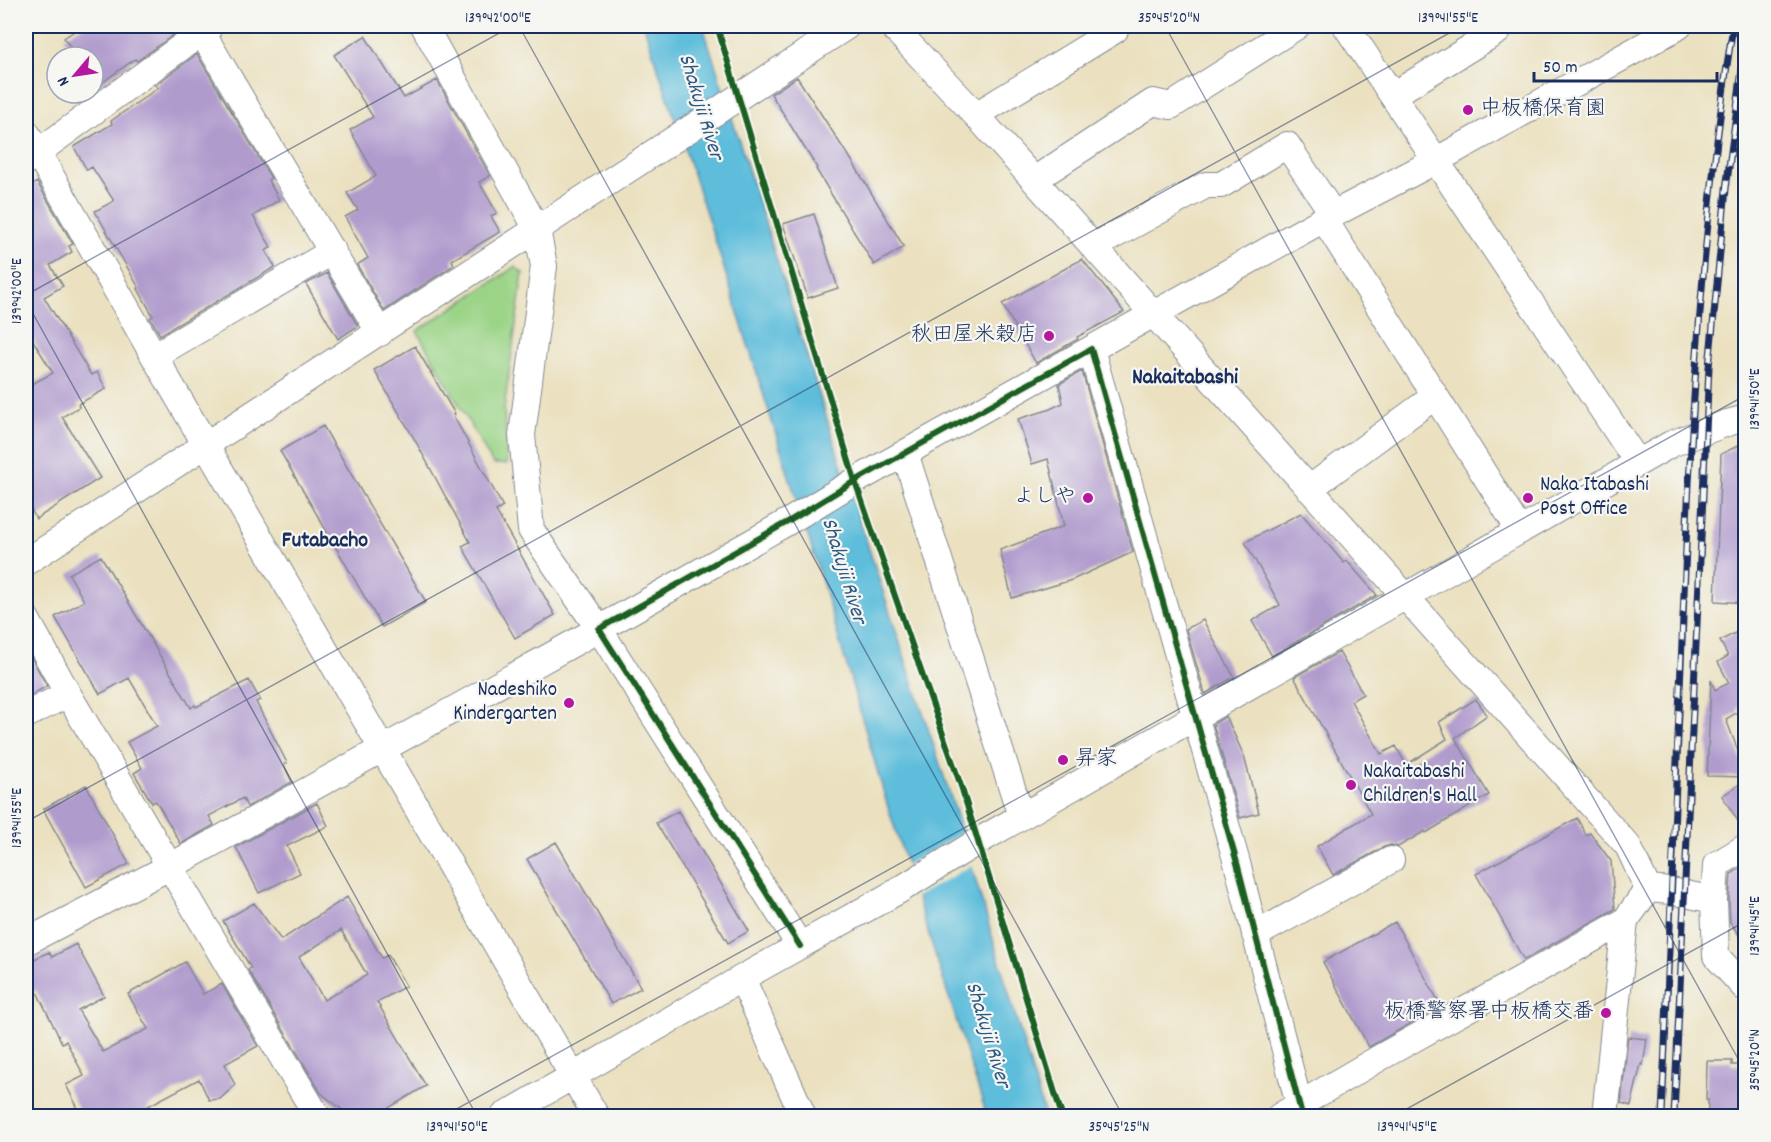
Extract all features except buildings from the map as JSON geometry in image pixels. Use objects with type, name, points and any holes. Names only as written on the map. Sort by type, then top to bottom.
[{"type":"street","points":[[424,26],[537,230],[544,266],[522,435],[531,530],[599,629],[800,946]]},
{"type":"street","points":[[26,562],[847,26]]},
{"type":"street","points":[[892,26],[1034,180],[1628,846],[1648,889]]},
{"type":"street","points":[[976,116],[1115,30],[1112,26]]},
{"type":"street","points":[[1034,180],[1153,102],[1171,106],[1297,26]]},
{"type":"street","points":[[1346,26],[1638,463]]},
{"type":"street","points":[[26,942],[171,866],[383,749],[599,629],[855,481],[1152,314],[1679,26]]},
{"type":"street","points":[[380,333],[203,28],[30,149],[206,444],[596,1116]]},
{"type":"street","points":[[1393,95],[1498,31]]},
{"type":"street","points":[[1093,247],[1206,185],[1221,184],[1287,145],[1435,396],[1520,531]]},
{"type":"street","points":[[154,356],[333,251]]},
{"type":"street","points":[[1091,349],[1196,717],[1255,935],[1293,1113],[1381,1057],[1625,921],[1648,889]]},
{"type":"street","points":[[1309,489],[1435,396]]},
{"type":"street","points":[[504,1116],[1638,463],[1690,436],[1745,420]]},
{"type":"street","points":[[905,453],[1022,816]]},
{"type":"street","points":[[26,618],[68,694],[317,1116]]},
{"type":"street","points":[[26,715],[68,694]]},
{"type":"street","points":[[1746,847],[1716,866],[1714,900],[1716,956],[1746,989]]},
{"type":"street","points":[[1255,935],[1391,860]]},
{"type":"street","points":[[1648,889],[1671,891],[1714,900]]},
{"type":"street","points":[[1605,1116],[1625,921]]},
{"type":"street","points":[[742,978],[803,1116]]},
{"type":"green space","points":[[515,267],[523,273],[504,409],[507,464],[493,464],[417,331]]},
{"type":"water","name":"Shakujii River","points":[[644,26],[703,26],[841,464],[955,810],[1045,1116],[987,1116],[887,804],[822,581],[716,243]]},
{"type":"pier","points":[[963,832],[974,864],[916,897],[906,865]]},
{"type":"railway","points":[[1662,1116],[1694,398],[1709,212],[1733,26]]},
{"type":"railway","points":[[1674,1116],[1709,367],[1726,189],[1746,40]]},
{"type":"cycle path","points":[[717,26],[855,481],[962,789],[1062,1116]]},
{"type":"cycle path","points":[[800,946],[599,629],[855,481],[1091,349],[1237,863],[1302,1116]]},
{"type":"place","name":"中板橋保育園","points":[[1468,110]]},
{"type":"place","name":"秋田屋米穀店","points":[[1049,336]]},
{"type":"place","name":"よしや","points":[[1088,498]]},
{"type":"place","name":"Naka Itabashi Post Office","points":[[1528,498]]},
{"type":"place","name":"Nadeshiko Kindergarten","points":[[569,703]]},
{"type":"place","name":"昇家","points":[[1063,760]]},
{"type":"place","name":"Nakaitabashi Children's Hall","points":[[1351,785]]},
{"type":"place","name":"板橋警察署中板橋交番","points":[[1606,1013]]},
{"type":"district","name":"Nakaitabashi","points":[[1185,378]]},
{"type":"district","name":"Futabacho","points":[[325,541]]}]
